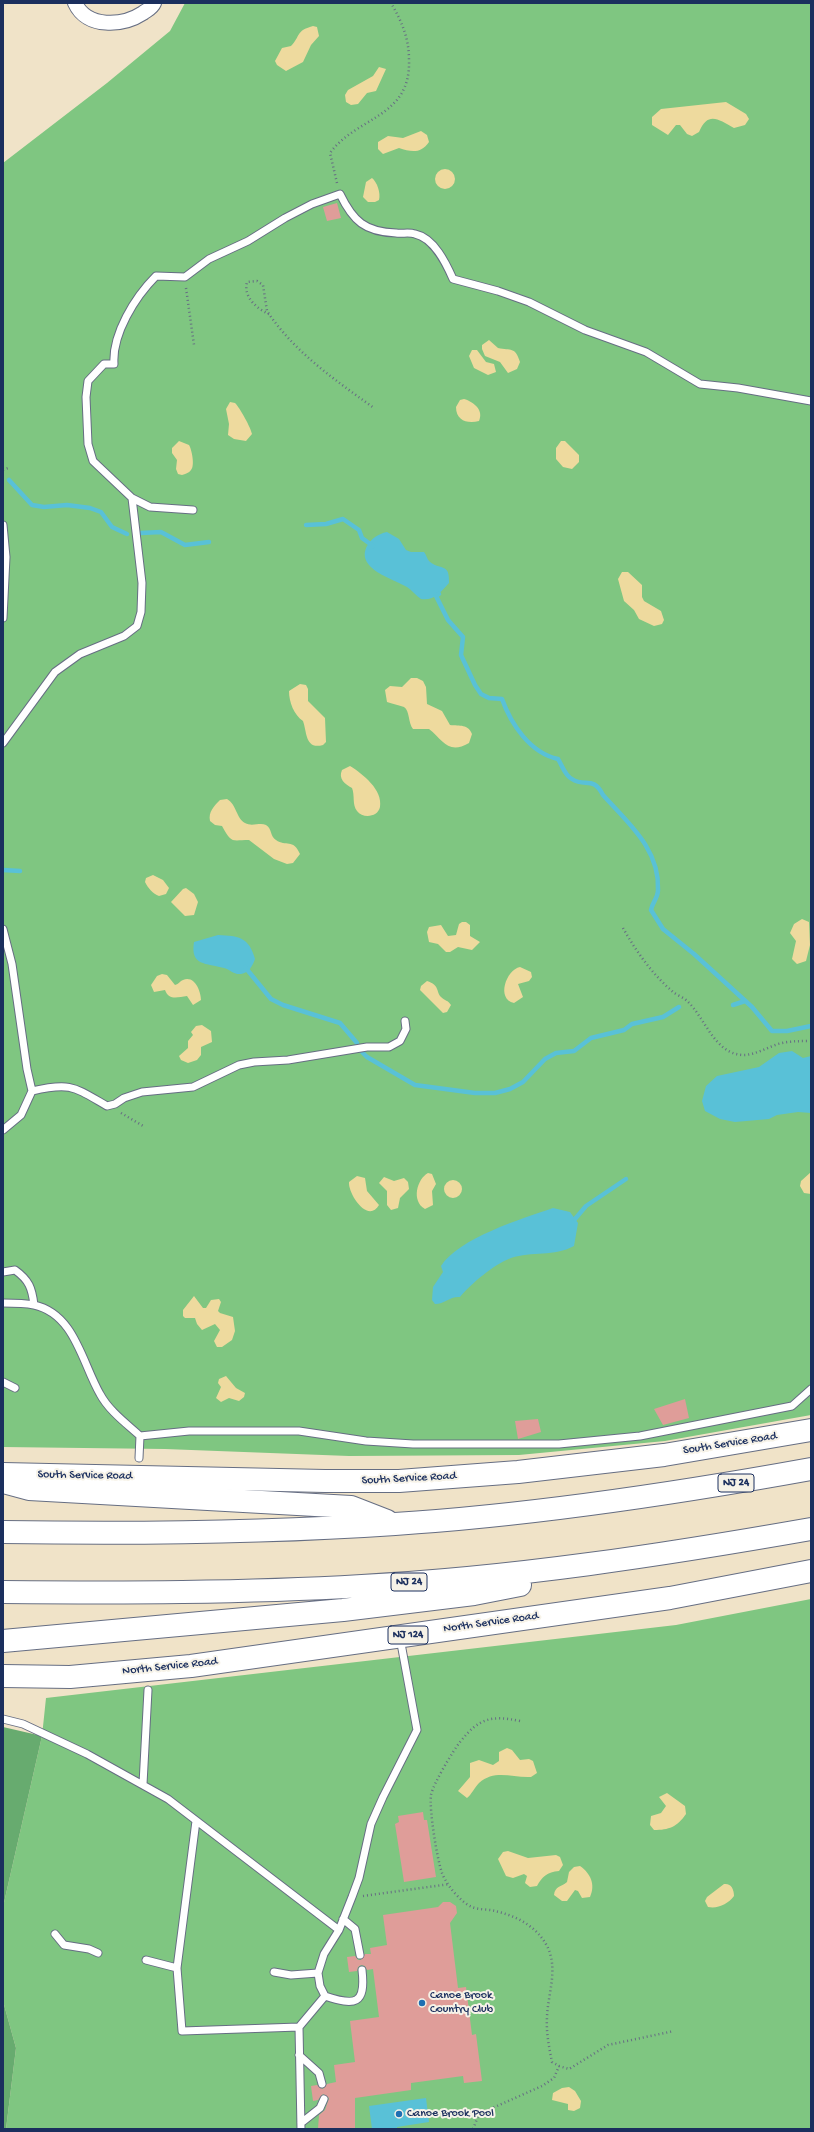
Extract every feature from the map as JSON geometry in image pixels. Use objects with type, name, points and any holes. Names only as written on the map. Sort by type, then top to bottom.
[{"type":"main road","name":"South Service Road","points":[[3,1474],[317,1481],[399,1480],[518,1472],[641,1458],[811,1430]]},
{"type":"main road","name":"NJ 24","points":[[3,1532],[226,1532],[396,1524],[608,1501],[705,1488],[811,1469]]},
{"type":"main road","points":[[3,1482],[29,1488],[351,1507],[396,1524]]},
{"type":"main road","name":"NJ 24","points":[[3,1592],[226,1592],[363,1586],[515,1572],[721,1545],[811,1529]]},
{"type":"main road","points":[[3,1641],[343,1610],[474,1594],[721,1545]]},
{"type":"main road","name":"North Service Road","points":[[3,1676],[70,1677],[191,1666],[670,1598],[811,1571]]},
{"type":"street","points":[[75,3],[77,8],[93,20],[111,24],[133,19],[153,7],[154,3]]},
{"type":"lane","points":[[193,510],[150,507],[132,498],[93,460],[88,444],[86,397],[88,381],[104,364],[114,364],[113,354],[122,322],[147,285],[156,276],[185,277],[209,259],[248,241],[285,218],[312,204],[340,194],[348,211],[363,225],[377,232],[415,234],[426,240],[437,250],[453,279],[498,291],[529,302],[585,330],[646,352],[700,384],[738,388],[811,402]]},
{"type":"lane","points":[[3,743],[55,672],[80,654],[124,636],[137,626],[141,612],[142,583],[132,498]]},
{"type":"lane","points":[[3,525],[6,558],[3,618]]},
{"type":"lane","points":[[3,929],[12,964],[27,1069],[32,1091],[21,1115],[3,1130]]},
{"type":"lane","points":[[32,1091],[52,1086],[75,1088],[107,1106],[142,1092],[193,1088],[239,1065],[254,1062],[288,1060],[367,1047],[389,1047],[400,1041],[406,1029],[405,1021]]},
{"type":"lane","points":[[3,1272],[15,1270],[26,1278],[32,1292],[34,1305]]},
{"type":"lane","points":[[3,1303],[34,1305],[52,1313],[67,1326],[100,1395],[117,1415],[140,1436],[194,1431],[299,1431],[366,1441],[413,1444],[559,1444],[640,1436],[792,1406],[811,1389]]},
{"type":"lane","points":[[3,1382],[15,1388]]},
{"type":"lane","points":[[139,1458],[140,1436]]},
{"type":"lane","points":[[362,1970],[364,1987],[363,1993],[359,1998],[346,2003],[325,1996],[320,1986],[318,1973],[324,1954],[339,1930],[352,1897],[371,1824],[417,1730],[400,1636]]},
{"type":"lane","points":[[142,1784],[148,1690]]},
{"type":"lane","points":[[3,1719],[23,1724],[87,1754],[168,1799],[339,1930]]},
{"type":"lane","points":[[196,1821],[177,1968],[182,2031],[299,2027]]},
{"type":"lane","points":[[343,1919],[355,1929],[360,1955]]},
{"type":"lane","points":[[55,1934],[64,1945],[89,1949],[98,1953]]},
{"type":"lane","points":[[146,1960],[177,1968]]},
{"type":"lane","points":[[274,1972],[291,1975],[318,1973]]},
{"type":"lane","points":[[301,2126],[299,2027],[325,1996]]},
{"type":"lane","points":[[299,2055],[319,2074],[322,2084]]},
{"type":"lane","points":[[301,2126],[320,2108],[324,2099]]},
{"type":"path","points":[[340,194],[330,153],[338,142],[395,103],[406,90],[410,72],[409,44],[402,21],[391,3]]},
{"type":"path","points":[[185,277],[194,345]]},
{"type":"path","points":[[269,314],[260,310],[250,298],[245,288],[246,282],[257,281],[263,285],[269,314],[277,326],[295,346],[319,367],[374,408]]},
{"type":"path","points":[[3,470],[8,468]]},
{"type":"path","points":[[623,928],[636,950],[658,977],[672,991],[687,1001],[711,1034],[730,1051],[743,1055],[755,1053],[788,1042],[811,1041]]},
{"type":"path","points":[[109,1105],[146,1127]]},
{"type":"path","points":[[520,1721],[500,1717],[481,1722],[468,1732],[458,1745],[431,1794],[431,1813],[442,1873],[456,1895],[471,1907],[516,1916],[534,1930],[547,1948],[554,1971],[547,2017],[548,2043],[552,2062],[569,2069],[608,2045],[674,2031]]},
{"type":"path","points":[[352,1897],[392,1894],[450,1884]]},
{"type":"path","points":[[473,2129],[479,2114],[542,2086],[554,2078],[559,2066]]},
{"type":"green space","points":[[185,3],[811,3],[811,1415],[665,1441],[519,1455],[349,1456],[165,1449],[3,1447],[3,163],[107,83],[170,31]]},
{"type":"green space","points":[[811,1599],[811,2129],[6,2129],[16,2048],[3,2001],[3,1907],[42,1736],[46,1698],[676,1625]]},
{"type":"green space","points":[[3,1727],[42,1736],[3,1907]]},
{"type":"green space","points":[[3,2001],[16,2048],[6,2129],[3,2129]]},
{"type":"sand","points":[[313,26],[317,27],[319,36],[311,45],[303,62],[286,71],[277,65],[275,61],[282,48],[291,46],[303,30]]},
{"type":"sand","points":[[379,67],[386,69],[376,91],[367,93],[358,104],[351,105],[346,102],[345,95],[348,90],[373,76]]},
{"type":"sand","points":[[726,102],[746,114],[749,119],[745,125],[734,128],[718,120],[710,119],[702,125],[699,132],[692,136],[687,134],[680,125],[676,125],[668,135],[652,125],[652,117],[661,109]]},
{"type":"sand","points":[[421,131],[427,135],[429,142],[423,149],[412,151],[399,148],[383,154],[378,149],[378,142],[388,136],[403,138]]},
{"type":"sand","points":[[445,169],[452,172],[455,179],[452,186],[445,189],[438,186],[435,179],[438,172]]},
{"type":"sand","points":[[372,178],[378,188],[379,200],[375,202],[368,202],[363,197],[366,182]]},
{"type":"sand","points":[[489,340],[498,348],[512,350],[516,353],[520,362],[517,369],[508,373],[500,362],[485,356],[482,345]]},
{"type":"sand","points":[[472,350],[477,350],[486,362],[494,364],[496,372],[488,375],[474,368],[469,356]]},
{"type":"sand","points":[[464,399],[477,407],[480,413],[479,421],[467,422],[458,416],[456,407],[460,400]]},
{"type":"sand","points":[[230,402],[235,403],[250,427],[252,434],[246,441],[234,439],[228,435],[229,424],[226,409]]},
{"type":"sand","points":[[179,441],[189,445],[193,458],[191,470],[182,475],[178,474],[176,469],[177,460],[172,453],[172,448]]},
{"type":"sand","points":[[561,441],[565,441],[579,455],[579,462],[572,469],[563,467],[556,459],[556,448]]},
{"type":"sand","points":[[622,572],[628,572],[642,585],[642,597],[644,601],[661,611],[664,620],[662,624],[654,626],[639,619],[634,610],[624,601],[618,579]]},
{"type":"sand","points":[[411,678],[417,678],[423,681],[426,687],[427,704],[442,711],[450,725],[463,726],[470,731],[472,734],[469,743],[462,746],[451,747],[446,745],[429,729],[413,729],[406,709],[387,702],[385,690],[390,686],[402,687]]},
{"type":"sand","points":[[300,684],[306,685],[308,689],[308,701],[325,718],[326,742],[323,745],[317,746],[310,743],[306,735],[303,721],[297,715],[291,704],[289,691]]},
{"type":"sand","points":[[350,766],[361,773],[371,783],[378,795],[380,807],[379,810],[373,815],[366,816],[360,814],[355,809],[352,788],[345,783],[341,776],[342,770]]},
{"type":"sand","points":[[227,799],[233,805],[242,821],[250,825],[266,825],[268,826],[274,839],[295,846],[300,854],[293,863],[287,864],[274,859],[249,840],[232,840],[222,826],[215,825],[210,821],[210,815],[214,807],[220,800]]},
{"type":"sand","points":[[153,875],[163,880],[169,888],[166,894],[159,896],[157,895],[145,882],[146,878]]},
{"type":"sand","points":[[186,888],[194,894],[198,902],[194,915],[185,916],[171,902],[183,889]]},
{"type":"sand","points":[[802,919],[809,922],[810,945],[806,961],[797,964],[792,959],[796,941],[790,933],[794,924]]},
{"type":"sand","points":[[466,922],[470,925],[470,936],[480,942],[472,950],[458,947],[450,952],[446,952],[438,944],[429,942],[427,932],[429,927],[441,925],[448,936],[456,935],[459,924]]},
{"type":"sand","points":[[520,967],[531,972],[532,977],[529,981],[518,984],[523,997],[514,1003],[505,996],[505,985],[511,973]]},
{"type":"sand","points":[[162,974],[167,975],[175,985],[187,979],[194,982],[200,993],[201,1000],[193,1005],[187,996],[171,997],[165,990],[154,992],[151,985],[157,976]]},
{"type":"sand","points":[[427,981],[434,984],[439,995],[451,1005],[447,1012],[443,1013],[420,990],[421,986]]},
{"type":"sand","points":[[202,1025],[211,1031],[212,1042],[201,1047],[201,1055],[197,1060],[188,1063],[181,1060],[179,1056],[188,1048],[188,1041],[193,1035],[191,1032],[196,1026]]},
{"type":"sand","points":[[811,1172],[811,1194],[804,1193],[800,1186],[801,1181]]},
{"type":"sand","points":[[428,1173],[432,1174],[436,1184],[432,1191],[433,1205],[425,1209],[418,1201],[417,1190],[421,1180]]},
{"type":"sand","points":[[357,1176],[365,1178],[367,1191],[379,1205],[375,1210],[370,1211],[364,1209],[355,1200],[349,1182]]},
{"type":"sand","points":[[384,1177],[394,1181],[404,1178],[408,1182],[409,1189],[400,1198],[398,1208],[391,1210],[387,1205],[387,1191],[379,1183]]},
{"type":"sand","points":[[449,1180],[457,1180],[462,1185],[460,1196],[457,1198],[449,1198],[444,1193],[444,1185]]},
{"type":"sand","points":[[194,1296],[203,1308],[206,1308],[211,1300],[219,1299],[221,1302],[218,1311],[233,1317],[235,1331],[232,1340],[222,1347],[217,1347],[214,1341],[220,1330],[215,1324],[202,1330],[197,1324],[195,1318],[185,1318],[183,1316],[183,1310]]},
{"type":"sand","points":[[226,1376],[236,1388],[245,1393],[244,1397],[239,1401],[229,1398],[221,1402],[216,1398],[221,1387],[218,1383],[219,1379]]},
{"type":"sand","points":[[507,1748],[512,1750],[520,1760],[529,1759],[533,1761],[537,1773],[531,1777],[504,1775],[491,1776],[479,1783],[467,1798],[458,1791],[470,1777],[470,1763],[479,1760],[493,1765],[499,1761],[499,1752]]},
{"type":"sand","points":[[667,1793],[685,1806],[686,1814],[676,1825],[672,1827],[654,1830],[650,1825],[651,1816],[661,1813],[666,1806],[659,1797]]},
{"type":"sand","points":[[508,1851],[528,1858],[556,1855],[560,1857],[563,1865],[559,1871],[551,1872],[545,1876],[537,1886],[530,1887],[525,1883],[527,1876],[524,1874],[513,1878],[506,1876],[498,1859],[503,1852]]},
{"type":"sand","points":[[580,1866],[587,1872],[591,1879],[592,1892],[590,1897],[582,1898],[578,1891],[575,1890],[567,1901],[562,1901],[554,1895],[556,1890],[567,1882],[569,1872],[574,1867]]},
{"type":"sand","points":[[724,1884],[729,1884],[732,1887],[734,1896],[722,1905],[708,1907],[705,1901],[707,1897]]},
{"type":"sand","points":[[569,2087],[575,2091],[581,2101],[580,2108],[574,2111],[568,2110],[568,2104],[552,2100],[553,2093],[562,2088]]},
{"type":"water","points":[[387,532],[399,539],[406,550],[411,552],[424,552],[429,561],[446,569],[449,576],[449,583],[440,593],[430,599],[421,599],[407,587],[385,577],[371,567],[366,561],[365,554],[367,546],[376,537]]},
{"type":"water","points":[[218,935],[237,937],[242,939],[250,946],[255,959],[252,966],[248,970],[241,974],[236,974],[226,969],[206,964],[197,959],[193,950],[194,942]]},
{"type":"water","points":[[792,1051],[803,1058],[811,1056],[811,1113],[798,1112],[777,1115],[769,1119],[735,1122],[720,1119],[705,1111],[702,1101],[706,1086],[717,1076],[759,1067],[779,1053]]},
{"type":"water","points":[[553,1208],[570,1212],[578,1223],[574,1246],[559,1252],[511,1258],[497,1265],[483,1275],[460,1297],[435,1304],[432,1300],[433,1287],[443,1272],[441,1266],[450,1256],[476,1238],[508,1224]]},
{"type":"water","name":"Canoe Brook Pool","points":[[426,2098],[429,2122],[397,2127],[397,2129],[372,2129],[369,2106]]},
{"type":"building","points":[[337,203],[341,218],[327,221],[323,207]]},
{"type":"building","points":[[685,1399],[689,1418],[663,1425],[654,1409]]},
{"type":"building","points":[[538,1419],[541,1432],[518,1439],[515,1421]]},
{"type":"building","points":[[423,1812],[424,1820],[427,1820],[436,1877],[404,1882],[395,1824],[399,1822],[398,1816]]},
{"type":"building","name":"Canoe Brook Country Club","points":[[443,1902],[450,1902],[456,1906],[457,1913],[450,1923],[458,1988],[466,1987],[472,2035],[476,2034],[482,2081],[464,2083],[463,2076],[411,2083],[411,2090],[355,2098],[355,2129],[318,2129],[319,2115],[325,2110],[329,2098],[323,2094],[318,2100],[313,2101],[311,2086],[317,2085],[323,2089],[327,2084],[336,2082],[334,2065],[355,2062],[350,2021],[379,2017],[373,1969],[367,1970],[365,1966],[361,1965],[358,1967],[357,1971],[349,1972],[347,1957],[355,1956],[358,1960],[361,1960],[365,1954],[371,1954],[370,1948],[387,1945],[383,1915],[438,1907]]},
{"type":"waterway","points":[[9,480],[32,505],[44,507],[67,505],[90,508],[101,512],[112,527],[127,534]]},
{"type":"waterway","points":[[306,525],[326,524],[343,519],[359,530],[362,538],[373,546]]},
{"type":"waterway","points":[[141,533],[161,532],[185,545],[209,542]]},
{"type":"waterway","points":[[439,594],[436,596],[448,620],[463,637],[461,655],[475,685],[481,694],[489,698],[502,699],[516,727],[530,744],[548,756],[558,759],[570,778],[596,785],[641,838],[654,862],[657,875],[658,893],[651,910],[663,929],[694,954],[752,1007],[772,1031],[787,1031],[811,1026]]},
{"type":"waterway","points":[[3,870],[20,871]]},
{"type":"waterway","points":[[245,967],[271,999],[283,1005],[340,1023],[357,1043]]},
{"type":"waterway","points":[[733,1005],[745,1001]]},
{"type":"waterway","points":[[361,1051],[367,1057],[415,1085],[475,1093],[495,1093],[510,1089],[523,1082],[545,1059],[556,1053],[574,1051],[591,1038],[624,1030],[632,1024],[663,1017],[679,1007]]},
{"type":"waterway","points":[[575,1219],[586,1206],[626,1179]]},
{"type":"place","name":"Canoe Brook Country Club","points":[[422,2003]]},
{"type":"place","name":"Canoe Brook Pool","points":[[399,2114]]}]
